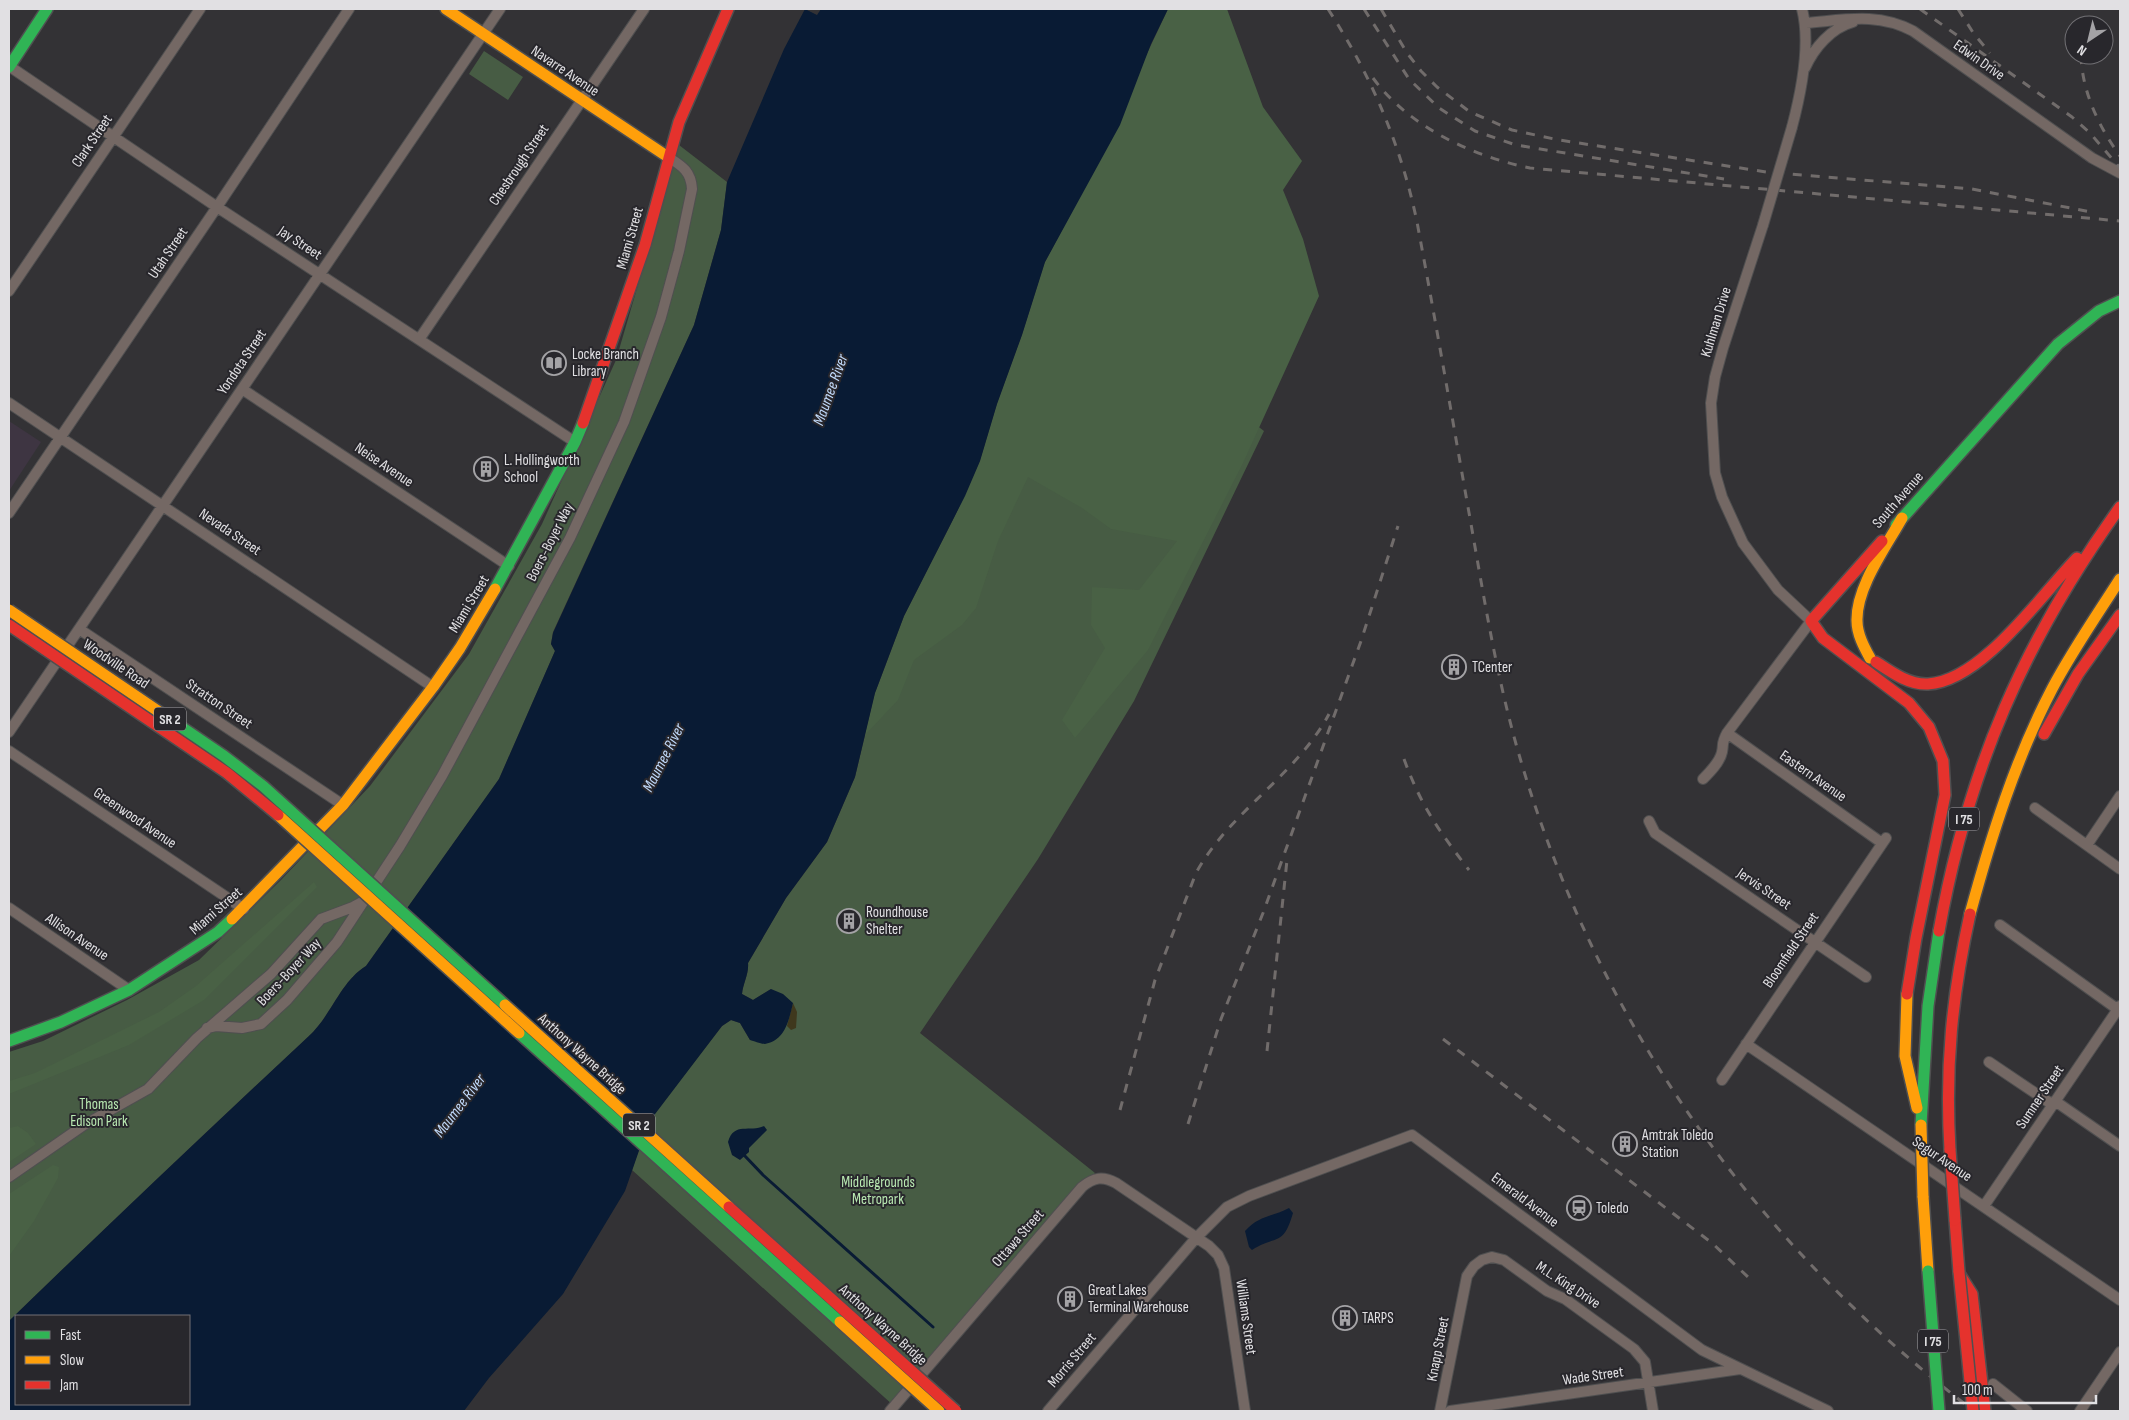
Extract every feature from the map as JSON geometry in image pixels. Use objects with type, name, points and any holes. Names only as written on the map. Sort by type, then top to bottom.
[{"type":"main road","points":[[9,66],[48,9]]},
{"type":"main road","name":"Navarre Avenue","points":[[446,9],[668,157]]},
{"type":"main road","name":"Miami Street","points":[[9,1041],[61,1022],[129,990],[218,932],[244,909],[343,805],[433,687],[460,648],[509,566],[575,442],[594,395],[642,254],[668,157],[690,95],[728,9]]},
{"type":"main road","name":"South Avenue","points":[[1811,621],[2058,344],[2099,311],[2120,301]]},
{"type":"main road","name":"I 75","points":[[1939,1411],[1928,1272],[1921,1125],[1930,990],[1948,881],[1961,828],[1990,742],[2023,665],[2049,616],[2096,540],[2120,507]]},
{"type":"main road","points":[[1870,658],[1860,638],[1857,621],[1859,600],[1902,518]]},
{"type":"main road","points":[[1847,640],[1896,676],[1928,684],[1954,679],[1973,668],[1996,648],[2058,576],[2096,540]]},
{"type":"main road","name":"I 75","points":[[1973,1411],[1959,1274],[1948,1098],[1948,1047],[1957,984],[1972,906],[1983,867],[2011,786],[2045,704],[2067,662],[2120,579]]},
{"type":"main road","name":"Woodville Road","points":[[9,610],[235,764],[322,839]]},
{"type":"main road","points":[[1983,867],[2049,723],[2078,674],[2120,615]]},
{"type":"main road","points":[[1811,621],[1832,628]]},
{"type":"main road","points":[[1811,621],[1823,638],[1909,703],[1929,727],[1943,761],[1945,795],[1916,938],[1908,994],[1905,1056],[1921,1125]]},
{"type":"main road","name":"Woodville Road","points":[[9,626],[227,773],[255,795],[315,849]]},
{"type":"main road","name":"Anthony Wayne Bridge","points":[[322,839],[956,1411]]},
{"type":"main road","name":"Anthony Wayne Bridge","points":[[315,849],[939,1411]]},
{"type":"main road","points":[[1959,1274],[1972,1294],[1985,1411]]},
{"type":"street","name":"Clark Street","points":[[9,291],[200,9]]},
{"type":"street","name":"Utah Street","points":[[9,512],[217,207],[349,9]]},
{"type":"street","name":"Yondota Street","points":[[9,732],[500,9]]},
{"type":"street","name":"Chesbrough Street","points":[[420,338],[644,9]]},
{"type":"street","name":"Kuhlman Drive","points":[[1802,9],[1806,23],[1802,76],[1792,127],[1715,377],[1711,403],[1715,473],[1722,497],[1743,543],[1778,590],[1811,621]]},
{"type":"street","name":"Edwin Drive","points":[[1806,23],[1865,19],[1883,19],[1897,22],[1913,31],[2092,158],[2120,173]]},
{"type":"street","points":[[1802,76],[1810,58],[1827,37],[1849,23],[1865,19]]},
{"type":"street","name":"Jay Street","points":[[9,66],[217,207],[420,338],[575,442]]},
{"type":"street","name":"Boers-Boyer Way","points":[[207,1028],[251,1027],[261,1024],[270,1017],[332,949],[412,826],[454,756],[570,538],[627,414],[661,317],[679,251],[692,189],[689,174],[685,168],[668,157]]},
{"type":"street","name":"Neise Avenue","points":[[242,388],[509,566]]},
{"type":"street","name":"Nevada Street","points":[[9,404],[433,687]]},
{"type":"street","name":"South Avenue","points":[[1704,779],[1722,753],[1721,743],[1727,733],[1811,621]]},
{"type":"street","name":"Stratton Street","points":[[79,629],[343,805]]},
{"type":"street","name":"Eastern Avenue","points":[[1727,733],[1884,841]]},
{"type":"street","name":"Greenwood Avenue","points":[[9,751],[244,909]]},
{"type":"street","points":[[2087,845],[2120,796]]},
{"type":"street","points":[[2035,808],[2120,869]]},
{"type":"street","name":"Jervis Street","points":[[1649,821],[1655,833],[1866,977]]},
{"type":"street","name":"Bloomfield Street","points":[[1722,1080],[1884,841]]},
{"type":"street","name":"Boers-Boyer Way","points":[[9,1176],[84,1125],[148,1089],[207,1028],[271,974],[321,919],[354,907],[363,902],[369,894]]},
{"type":"street","name":"Allison Avenue","points":[[9,908],[129,990]]},
{"type":"street","points":[[2000,925],[2120,1009]]},
{"type":"street","name":"Sumner Street","points":[[1984,1206],[2120,1009]]},
{"type":"street","name":"Segur Avenue","points":[[1746,1044],[2120,1300]]},
{"type":"street","points":[[1989,1062],[2120,1146]]},
{"type":"street","name":"Emerald Avenue","points":[[1196,1238],[1227,1207],[1238,1201],[1412,1135],[1712,1356],[1828,1411]]},
{"type":"street","name":"Ottawa Street","points":[[890,1411],[1014,1265],[1089,1182],[1095,1178],[1109,1179],[1196,1238]]},
{"type":"street","name":"Morris Street","points":[[1048,1411],[1196,1238]]},
{"type":"street","name":"Williams Street","points":[[1196,1238],[1218,1255],[1224,1268],[1245,1411]]},
{"type":"street","name":"M.L. King Drive","points":[[1464,1293],[1468,1276],[1478,1263],[1492,1257],[1504,1260],[1547,1290],[1565,1299],[1634,1349],[1645,1362],[1653,1411]]},
{"type":"street","name":"Knapp Street","points":[[1440,1411],[1464,1293]]},
{"type":"street","points":[[2080,1411],[2120,1352]]},
{"type":"street","name":"Wade Street","points":[[1450,1411],[1740,1369]]},
{"type":"street","points":[[1992,1384],[2027,1411]]},
{"type":"shaded area","points":[[9,421],[41,442],[9,491]]},
{"type":"green space","points":[[1168,9],[1227,9],[1263,107],[1302,161],[1283,190],[1303,239],[1319,296],[1243,463],[1148,650],[1075,738],[1062,720],[1105,648],[1091,625],[1092,587],[1139,590],[1177,541],[1111,529],[1082,508],[1028,477],[998,541],[976,608],[962,625],[914,660],[898,700],[865,735],[875,693],[904,616],[965,496],[980,461],[997,404],[1022,335],[1045,262],[1076,204]]},
{"type":"green space","points":[[484,51],[523,77],[508,100],[469,74]]},
{"type":"green space","name":"Thomas Edison Park","points":[[679,145],[727,182],[721,230],[694,325],[553,632],[551,644],[555,651],[499,779],[366,966],[350,980],[317,1028],[9,1321],[9,1052],[43,1041],[127,1000],[199,960],[281,880],[370,786],[469,654],[542,524],[616,360]]},
{"type":"green space","name":"Middlegrounds Metropark","points":[[1045,262],[1264,431],[1134,701],[1038,859],[920,1033],[1095,1173],[894,1406],[632,1170],[648,1122],[722,1026],[731,1020],[740,1023],[750,1040],[771,989],[753,1000],[742,994],[748,971],[748,963],[786,898],[827,842],[855,777],[875,693],[980,461],[997,404],[1022,335]]},
{"type":"green space","points":[[314,882],[317,887],[204,1000],[129,1045],[9,1094],[9,1081],[35,1073],[159,1012],[196,986]]},
{"type":"green space","points":[[18,1126],[28,1133],[36,1144],[9,1162],[9,1128]]},
{"type":"green space","points":[[53,1165],[59,1167],[58,1178],[34,1221],[9,1256],[9,1194]]},
{"type":"sand","points":[[793,1003],[797,1012],[796,1028],[791,1030],[787,1026]]},
{"type":"water","name":"Maumee River","points":[[805,9],[817,15],[821,9],[1168,9],[1151,44],[1120,125],[1045,262],[1022,335],[997,404],[980,461],[965,496],[904,616],[875,693],[855,777],[827,842],[786,898],[748,963],[748,971],[742,994],[753,1000],[771,989],[783,994],[793,1003],[785,1028],[778,1038],[765,1044],[750,1040],[740,1023],[731,1020],[722,1026],[649,1122],[625,1191],[563,1294],[489,1378],[464,1411],[9,1411],[9,1321],[15,1315],[15,1405],[190,1405],[190,1315],[15,1315],[317,1028],[350,980],[366,966],[499,779],[555,651],[551,644],[553,633],[694,325],[721,230],[727,182],[784,49]]},
{"type":"water","points":[[764,1126],[767,1130],[749,1148],[749,1152],[740,1160],[732,1155],[728,1142],[734,1132]]},
{"type":"water","points":[[1289,1208],[1293,1213],[1286,1231],[1278,1238],[1252,1250],[1249,1247],[1245,1231],[1261,1219]]},
{"type":"waterway","points":[[744,1155],[763,1175],[933,1327]]},
{"type":"railway","points":[[1328,9],[1358,59],[1383,111],[1410,193],[1431,298],[1496,662],[1509,717],[1548,843],[1588,939],[1636,1029],[1690,1115],[1751,1197],[1819,1273],[1893,1345],[1974,1411]]},
{"type":"railway","points":[[1364,9],[1409,79],[1439,108],[1475,131],[1516,145],[1724,179]]},
{"type":"railway","points":[[1381,9],[1407,53],[1437,87],[1470,112],[1512,130],[1559,140],[1766,172],[1972,189],[2091,212]]},
{"type":"railway","points":[[1920,9],[2072,117],[2090,133],[2120,168]]},
{"type":"railway","points":[[1958,9],[1974,34],[1990,53]]},
{"type":"railway","points":[[2089,15],[2090,9]]},
{"type":"railway","points":[[2082,65],[2088,96],[2093,108],[2105,133],[2120,156]]},
{"type":"railway","points":[[1373,78],[1405,111],[1443,137],[1486,156],[1530,168],[2120,221]]},
{"type":"railway","points":[[1188,1124],[1221,1019],[1263,913],[1361,641],[1398,526]]},
{"type":"railway","points":[[1120,1110],[1155,980],[1196,873],[1226,831],[1299,756],[1329,714]]},
{"type":"railway","points":[[1404,759],[1417,791],[1432,818],[1469,870]]},
{"type":"railway","points":[[1267,1051],[1287,860]]},
{"type":"railway","points":[[1443,1039],[1712,1243],[1749,1278]]},
{"type":"traffic: fast","points":[[9,67],[47,9]]},
{"type":"traffic: fast","points":[[1896,525],[2058,344],[2099,311],[2120,301]]},
{"type":"traffic: fast","points":[[495,589],[575,442],[583,423]]},
{"type":"traffic: fast","points":[[177,724],[224,756],[263,786],[505,1005]]},
{"type":"traffic: fast","points":[[9,1041],[61,1022],[129,990],[218,932],[232,919]]},
{"type":"traffic: fast","points":[[1921,1125],[1928,1006],[1939,931]]},
{"type":"traffic: fast","points":[[519,1033],[840,1322]]},
{"type":"traffic: fast","points":[[1928,1271],[1939,1411]]},
{"type":"traffic: slow","points":[[446,9],[668,157]]},
{"type":"traffic: slow","points":[[1870,658],[1858,631],[1858,608],[1861,595],[1873,568],[1902,518]]},
{"type":"traffic: slow","points":[[1970,914],[1986,856],[2005,799],[2039,716],[2068,661],[2120,579]]},
{"type":"traffic: slow","points":[[232,919],[343,805],[433,687],[460,648],[495,589]]},
{"type":"traffic: slow","points":[[9,610],[177,724]]},
{"type":"traffic: slow","points":[[278,815],[519,1033]]},
{"type":"traffic: slow","points":[[1907,994],[1905,1056],[1917,1108]]},
{"type":"traffic: slow","points":[[505,1005],[729,1207]]},
{"type":"traffic: slow","points":[[1921,1125],[1923,1196]]},
{"type":"traffic: slow","points":[[1923,1196],[1928,1271]]},
{"type":"traffic: slow","points":[[840,1322],[939,1411]]},
{"type":"traffic: jam","points":[[583,423],[645,245],[679,122],[728,9]]},
{"type":"traffic: jam","points":[[1939,931],[1951,872],[1966,815],[2004,709],[2028,657],[2055,607],[2120,507]]},
{"type":"traffic: jam","points":[[1811,621],[1882,541]]},
{"type":"traffic: jam","points":[[1876,662],[1900,677],[1921,684],[1948,679],[1969,668],[1989,653],[2009,634],[2077,558]]},
{"type":"traffic: jam","points":[[2044,734],[2078,674],[2120,615]]},
{"type":"traffic: jam","points":[[1811,621],[1823,638],[1909,703],[1929,727],[1943,761],[1945,795],[1916,938],[1907,994]]},
{"type":"traffic: jam","points":[[9,625],[227,773],[278,815]]},
{"type":"traffic: jam","points":[[1950,1150],[1948,1090],[1951,1031],[1954,1002],[1970,914]]},
{"type":"traffic: jam","points":[[1950,1150],[1955,1220]]},
{"type":"traffic: jam","points":[[729,1207],[956,1411]]},
{"type":"traffic: jam","points":[[1955,1220],[1959,1272]]},
{"type":"traffic: jam","points":[[1959,1272],[1973,1411]]},
{"type":"traffic: jam","points":[[1960,1275],[1972,1294],[1985,1411]]},
{"type":"place","name":"Locke Branch Library","points":[[554,363]]},
{"type":"place","name":"L. Hollingworth School","points":[[486,469]]},
{"type":"place","name":"TCenter","points":[[1454,667]]},
{"type":"place","name":"Roundhouse Shelter","points":[[849,921]]},
{"type":"place","name":"Amtrak Toledo Station","points":[[1625,1144]]},
{"type":"place","name":"Toledo","points":[[1579,1208]]},
{"type":"place","name":"Great Lakes Terminal Warehouse","points":[[1070,1299]]},
{"type":"place","name":"TARPS","points":[[1345,1318]]}]
